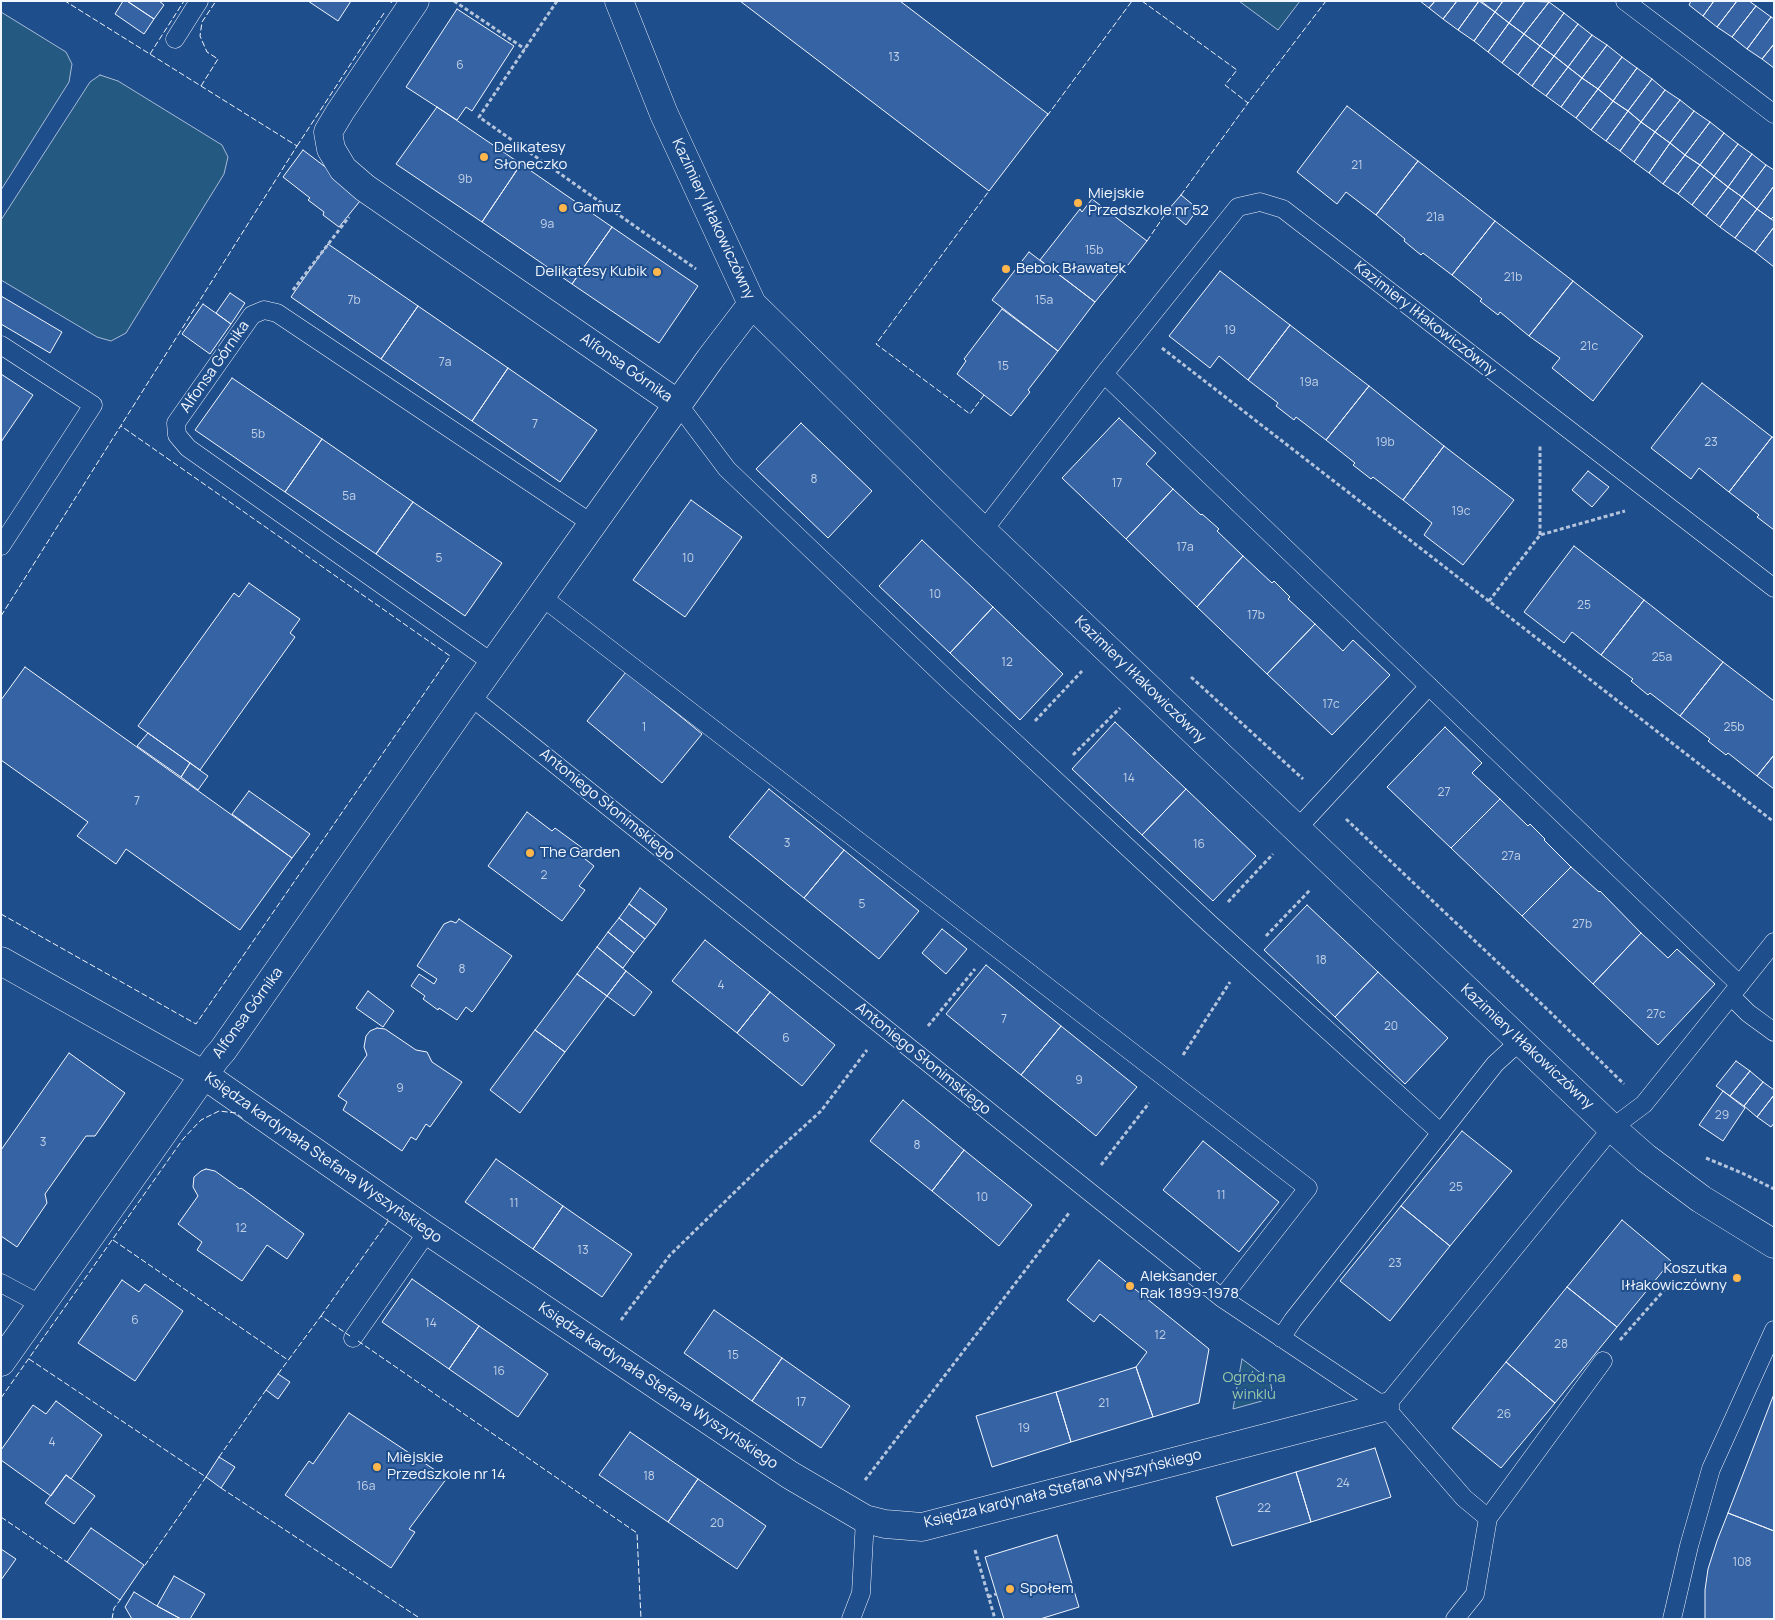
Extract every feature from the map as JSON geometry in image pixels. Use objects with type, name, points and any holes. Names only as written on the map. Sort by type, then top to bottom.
[{"type":"street","name":"Alfonsa Górnika","points":[[415,1],[328,132],[332,149],[343,169],[366,188],[678,404]]},
{"type":"street","name":"Kazimiery Iłłakowiczówny","points":[[619,1],[664,114],[752,304],[983,531],[1612,1128],[1646,1158],[1701,1199],[1774,1244]]},
{"type":"street","name":"Alfonsa Górnika","points":[[1,1362],[204,1074],[223,1050],[470,696],[594,525],[678,404],[752,304]]},
{"type":"street","name":"Księdza kardynała Stefana Wyszyńskiego","points":[[1,961],[204,1074],[428,1231],[790,1475],[865,1519],[885,1524],[922,1526],[1385,1407]]},
{"type":"lane","points":[[175,38],[199,1]]},
{"type":"lane","points":[[1624,1],[1774,114]]},
{"type":"lane","name":"Kazimiery Iłłakowiczówny","points":[[983,531],[1104,374],[1238,207],[1260,202],[1283,209],[1774,588]]},
{"type":"lane","name":"Alfonsa Górnika","points":[[276,313],[264,310],[252,315],[176,423],[177,436],[188,448],[494,664]]},
{"type":"lane","points":[[276,313],[594,525]]},
{"type":"lane","points":[[1,345],[93,405],[1,546]]},
{"type":"lane","points":[[1104,374],[1429,686],[1736,990],[1748,1013],[1774,1032]]},
{"type":"lane","points":[[678,404],[727,469],[1015,743],[1441,1133]]},
{"type":"lane","points":[[542,597],[1308,1188],[1222,1298]]},
{"type":"lane","points":[[1297,829],[1429,686]]},
{"type":"lane","name":"Antoniego Słonimskiego","points":[[470,696],[1222,1298],[1385,1407],[1464,1498],[1488,1518]]},
{"type":"lane","points":[[1385,1407],[1612,1128],[1644,1104],[1774,942]]},
{"type":"lane","points":[[1282,1338],[1293,1320],[1495,1064],[1520,1041]]},
{"type":"lane","points":[[353,1338],[428,1231]]},
{"type":"lane","points":[[1,1283],[42,1304]]},
{"type":"lane","points":[[1672,1619],[1710,1469],[1774,1330]]},
{"type":"lane","points":[[1455,1619],[1475,1594],[1488,1518],[1603,1362]]},
{"type":"lane","points":[[851,1619],[861,1593],[865,1519]]},
{"type":"path","points":[[454,1],[525,49]]},
{"type":"path","points":[[557,1],[479,117],[696,270]]},
{"type":"path","points":[[276,313],[332,238]]},
{"type":"path","points":[[1139,330],[1774,822]]},
{"type":"path","points":[[1540,448],[1540,535]]},
{"type":"path","points":[[1489,601],[1540,535],[1623,512]]},
{"type":"path","points":[[1015,743],[1088,666]]},
{"type":"path","points":[[1052,777],[1126,702]]},
{"type":"path","points":[[1209,922],[1277,850]]},
{"type":"path","points":[[1247,957],[1314,886]]},
{"type":"path","points":[[924,1030],[994,946]]},
{"type":"path","points":[[620,1321],[670,1255],[821,1111],[870,1046]]},
{"type":"path","points":[[865,1481],[1075,1205]]},
{"type":"path","points":[[1623,1336],[1665,1289]]},
{"type":"path","points":[[977,1556],[995,1619]]},
{"type":"path","points":[[988,1597],[996,1594]]},
{"type":"green space","points":[[1239,1],[1300,1],[1278,30]]},
{"type":"green space","points":[[1,12],[66,52],[72,64],[69,82],[1,190]]},
{"type":"green space","points":[[100,75],[118,81],[222,145],[228,157],[224,174],[126,333],[111,341],[97,337],[1,280],[1,220],[90,82]]},
{"type":"green space","name":"Ogród na winklu","points":[[1242,1359],[1270,1380],[1272,1390],[1262,1401],[1233,1409]]},
{"type":"building","points":[[123,1],[127,1],[154,19],[144,34],[115,14]]},
{"type":"building","points":[[127,1],[159,1],[164,5],[154,19]]},
{"type":"building","points":[[308,1],[351,1],[338,21]]},
{"type":"building","points":[[740,1],[900,1],[1048,114],[989,191]]},
{"type":"building","points":[[1420,1],[1435,1],[1429,8]]},
{"type":"building","points":[[1435,1],[1457,1],[1443,19],[1429,8]]},
{"type":"building","points":[[1457,1],[1479,1],[1458,30],[1443,19]]},
{"type":"building","points":[[1479,1],[1495,12],[1474,41],[1458,30]]},
{"type":"building","points":[[1481,1],[1503,1],[1495,12]]},
{"type":"building","points":[[1503,1],[1525,1],[1509,23],[1495,12]]},
{"type":"building","points":[[1525,1],[1549,2],[1524,34],[1509,23]]},
{"type":"building","points":[[1691,1],[1714,1],[1703,16],[1689,5]]},
{"type":"building","points":[[1714,1],[1737,1],[1717,27],[1703,16]]},
{"type":"building","points":[[1737,1],[1749,1],[1756,6],[1732,37],[1717,27]]},
{"type":"building","points":[[1549,2],[1564,13],[1540,46],[1524,34]]},
{"type":"building","points":[[1756,6],[1771,17],[1747,49],[1732,37]]},
{"type":"building","points":[[457,9],[514,46],[472,111],[466,107],[457,120],[406,87]]},
{"type":"building","points":[[1495,12],[1509,23],[1488,52],[1474,41]]},
{"type":"building","points":[[1564,13],[1578,24],[1554,56],[1540,46]]},
{"type":"building","points":[[1771,17],[1774,19],[1774,44],[1762,59],[1747,49]]},
{"type":"building","points":[[1509,23],[1524,34],[1502,63],[1488,52]]},
{"type":"building","points":[[1578,24],[1592,35],[1568,67],[1554,56]]},
{"type":"building","points":[[1524,34],[1540,46],[1518,75],[1502,63]]},
{"type":"building","points":[[1592,35],[1607,45],[1582,78],[1568,67]]},
{"type":"building","points":[[1774,44],[1774,68],[1762,59]]},
{"type":"building","points":[[1607,45],[1622,57],[1598,89],[1582,78]]},
{"type":"building","points":[[1540,46],[1554,56],[1532,86],[1518,75]]},
{"type":"building","points":[[1554,56],[1568,67],[1546,96],[1532,86]]},
{"type":"building","points":[[1622,57],[1637,68],[1613,101],[1598,89]]},
{"type":"building","points":[[1568,67],[1582,78],[1561,107],[1546,96]]},
{"type":"building","points":[[1637,68],[1652,79],[1628,111],[1613,101]]},
{"type":"building","points":[[1582,78],[1598,89],[1576,118],[1561,107]]},
{"type":"building","points":[[1652,79],[1665,90],[1641,122],[1628,111]]},
{"type":"building","points":[[1598,89],[1613,101],[1591,130],[1576,118]]},
{"type":"building","points":[[1665,90],[1680,100],[1655,132],[1641,122]]},
{"type":"building","points":[[1680,100],[1694,111],[1670,143],[1655,132]]},
{"type":"building","points":[[1613,101],[1628,111],[1606,141],[1591,130]]},
{"type":"building","points":[[1347,106],[1418,161],[1376,215],[1346,192],[1337,204],[1297,172]]},
{"type":"building","points":[[437,107],[521,164],[482,222],[396,164]]},
{"type":"building","points":[[1628,111],[1641,122],[1620,151],[1606,141]]},
{"type":"building","points":[[1694,111],[1710,122],[1685,155],[1670,143]]},
{"type":"building","points":[[1641,122],[1655,132],[1634,162],[1620,151]]},
{"type":"building","points":[[1710,122],[1724,133],[1700,165],[1685,155]]},
{"type":"building","points":[[1655,132],[1670,143],[1649,173],[1634,162]]},
{"type":"building","points":[[1724,133],[1738,144],[1714,176],[1700,165]]},
{"type":"building","points":[[1670,143],[1685,155],[1663,184],[1649,173]]},
{"type":"building","points":[[1738,144],[1752,154],[1728,187],[1714,176]]},
{"type":"building","points":[[303,150],[332,172],[346,186],[344,188],[360,201],[339,227],[308,200],[310,198],[283,177]]},
{"type":"building","points":[[1752,154],[1766,165],[1742,197],[1728,187]]},
{"type":"building","points":[[1685,155],[1700,165],[1678,194],[1663,184]]},
{"type":"building","points":[[1418,161],[1495,221],[1452,275],[1423,253],[1421,255],[1376,215]]},
{"type":"building","points":[[521,164],[612,227],[572,284],[482,222]]},
{"type":"building","points":[[1700,165],[1714,176],[1692,205],[1678,194]]},
{"type":"building","points":[[1766,165],[1774,170],[1774,186],[1757,209],[1742,197]]},
{"type":"building","points":[[1714,176],[1728,187],[1706,216],[1692,205]]},
{"type":"building","points":[[1774,186],[1774,216],[1771,219],[1757,209]]},
{"type":"building","points":[[1728,187],[1742,197],[1720,227],[1706,216]]},
{"type":"building","points":[[1181,195],[1198,209],[1186,225],[1168,210]]},
{"type":"building","points":[[1742,197],[1757,209],[1735,238],[1720,227]]},
{"type":"building","points":[[1092,199],[1147,241],[1095,302],[1040,260],[1080,209],[1082,212]]},
{"type":"building","points":[[1757,209],[1774,221],[1774,227],[1755,252],[1735,238]]},
{"type":"building","points":[[1495,221],[1573,281],[1529,336],[1500,312],[1498,315],[1480,301],[1482,299],[1452,275]]},
{"type":"building","points":[[612,227],[698,286],[659,343],[572,284]]},
{"type":"building","points":[[1774,227],[1774,267],[1755,252]]},
{"type":"building","points":[[328,244],[418,306],[381,359],[291,297]]},
{"type":"building","points":[[1029,252],[1095,302],[1058,351],[992,300]]},
{"type":"building","points":[[1220,271],[1290,325],[1248,380],[1219,356],[1210,368],[1169,336]]},
{"type":"building","points":[[1573,281],[1643,336],[1593,401],[1552,368],[1560,358],[1529,336]]},
{"type":"building","points":[[230,293],[245,303],[231,324],[216,313]]},
{"type":"building","points":[[1,296],[62,332],[50,353],[1,324]]},
{"type":"building","points":[[203,304],[231,324],[210,354],[182,334]]},
{"type":"building","points":[[418,306],[508,368],[472,421],[381,359]]},
{"type":"building","points":[[1002,309],[1058,351],[1011,416],[957,374],[966,361],[964,359]]},
{"type":"building","points":[[1290,325],[1369,386],[1326,440],[1296,417],[1294,420],[1276,406],[1278,403],[1248,380]]},
{"type":"building","points":[[508,368],[597,430],[560,482],[472,421]]},
{"type":"building","points":[[1,374],[33,395],[1,442]]},
{"type":"building","points":[[232,378],[322,439],[285,492],[195,430]]},
{"type":"building","points":[[1702,383],[1772,437],[1729,492],[1699,468],[1691,479],[1651,448]]},
{"type":"building","points":[[1369,386],[1444,446],[1403,500],[1373,477],[1371,479],[1353,465],[1355,463],[1326,440]]},
{"type":"building","points":[[1119,418],[1156,453],[1146,464],[1173,489],[1126,539],[1062,478]]},
{"type":"building","points":[[801,423],[872,491],[828,538],[756,469]]},
{"type":"building","points":[[1772,437],[1774,438],[1774,530],[1757,517],[1759,515],[1729,492]]},
{"type":"building","points":[[322,439],[413,502],[376,554],[285,492]]},
{"type":"building","points":[[1444,446],[1514,500],[1463,565],[1424,535],[1432,523],[1403,500]]},
{"type":"building","points":[[1588,471],[1609,487],[1592,507],[1572,490]]},
{"type":"building","points":[[1173,489],[1219,529],[1217,531],[1243,556],[1197,607],[1126,539]]},
{"type":"building","points":[[691,500],[742,537],[685,617],[633,580]]},
{"type":"building","points":[[413,502],[502,563],[465,616],[376,554]]},
{"type":"building","points":[[922,540],[993,607],[950,653],[879,586]]},
{"type":"building","points":[[1574,546],[1644,600],[1601,655],[1572,632],[1564,643],[1524,612]]},
{"type":"building","points":[[1243,556],[1272,583],[1274,581],[1290,597],[1288,599],[1315,624],[1267,674],[1197,607]]},
{"type":"building","points":[[249,583],[300,619],[290,633],[295,637],[200,770],[138,726],[234,593],[239,597]]},
{"type":"building","points":[[1644,600],[1723,662],[1680,716],[1650,693],[1648,695],[1631,681],[1633,679],[1601,655]]},
{"type":"building","points":[[993,607],[1063,674],[1020,720],[950,653]]},
{"type":"building","points":[[1315,624],[1343,651],[1353,640],[1390,675],[1332,735],[1267,674]]},
{"type":"building","points":[[1723,662],[1774,701],[1774,755],[1757,776],[1728,753],[1726,755],[1708,741],[1710,739],[1680,716]]},
{"type":"building","points":[[25,667],[292,858],[240,930],[126,849],[116,864],[77,836],[88,822],[1,760],[1,700]]},
{"type":"building","points":[[626,672],[702,734],[662,783],[587,721]]},
{"type":"building","points":[[1115,722],[1186,789],[1142,835],[1072,769]]},
{"type":"building","points":[[1445,727],[1482,763],[1472,773],[1500,799],[1451,848],[1387,787]]},
{"type":"building","points":[[148,733],[190,763],[181,777],[137,746]]},
{"type":"building","points":[[1774,755],[1774,789],[1757,776]]},
{"type":"building","points":[[190,763],[208,776],[198,790],[181,777]]},
{"type":"building","points":[[769,789],[844,850],[804,898],[729,837]]},
{"type":"building","points":[[1186,789],[1256,856],[1213,901],[1142,835]]},
{"type":"building","points":[[249,791],[310,834],[292,858],[232,814]]},
{"type":"building","points":[[1500,799],[1528,826],[1530,824],[1571,867],[1522,916],[1451,848]]},
{"type":"building","points":[[527,812],[552,831],[555,828],[585,850],[580,855],[594,866],[579,886],[585,890],[562,921],[488,866]]},
{"type":"building","points":[[844,850],[919,911],[879,959],[804,898]]},
{"type":"building","points":[[1571,867],[1600,891],[1641,933],[1593,984],[1522,916]]},
{"type":"building","points":[[640,888],[667,909],[656,925],[629,904]]},
{"type":"building","points":[[629,904],[656,925],[645,939],[619,918]]},
{"type":"building","points":[[1307,905],[1378,972],[1335,1017],[1264,950]]},
{"type":"building","points":[[619,918],[645,939],[634,953],[608,932]]},
{"type":"building","points":[[459,919],[512,956],[474,1010],[472,1012],[466,1007],[457,1020],[423,999],[425,996],[411,986],[419,974],[434,984],[437,979],[417,966],[444,924],[451,921],[456,923]]},
{"type":"building","points":[[942,929],[967,949],[946,974],[922,953]]},
{"type":"building","points":[[608,932],[634,953],[623,968],[597,947]]},
{"type":"building","points":[[1641,933],[1668,958],[1677,949],[1715,984],[1658,1045],[1593,984]]},
{"type":"building","points":[[705,940],[770,992],[737,1033],[672,981]]},
{"type":"building","points":[[597,947],[626,971],[607,996],[577,974]]},
{"type":"building","points":[[986,965],[1061,1026],[1021,1075],[946,1014]]},
{"type":"building","points":[[626,971],[652,992],[634,1016],[607,996]]},
{"type":"building","points":[[1378,972],[1448,1038],[1405,1084],[1335,1017]]},
{"type":"building","points":[[577,974],[607,996],[565,1052],[535,1030]]},
{"type":"building","points":[[368,991],[394,1011],[383,1027],[356,1008]]},
{"type":"building","points":[[770,992],[835,1045],[802,1086],[737,1033]]},
{"type":"building","points":[[1061,1026],[1137,1087],[1096,1136],[1021,1075]]},
{"type":"building","points":[[377,1028],[385,1029],[416,1050],[427,1052],[432,1062],[462,1082],[430,1127],[426,1124],[416,1140],[411,1137],[402,1151],[343,1110],[347,1102],[338,1096],[367,1055],[364,1047],[366,1036],[370,1031]]},
{"type":"building","points":[[535,1030],[565,1052],[520,1113],[490,1090]]},
{"type":"building","points":[[69,1053],[125,1093],[95,1136],[86,1136],[45,1194],[47,1203],[17,1247],[1,1236],[1,1150]]},
{"type":"building","points":[[1736,1061],[1750,1071],[1730,1096],[1716,1086]]},
{"type":"building","points":[[1750,1071],[1763,1082],[1744,1106],[1730,1096]]},
{"type":"building","points":[[1763,1082],[1774,1090],[1774,1095],[1757,1117],[1744,1106]]},
{"type":"building","points":[[1723,1091],[1745,1108],[1723,1141],[1699,1125]]},
{"type":"building","points":[[1774,1095],[1774,1123],[1771,1127],[1757,1117]]},
{"type":"building","points":[[903,1100],[964,1150],[932,1191],[870,1141]]},
{"type":"building","points":[[1462,1131],[1512,1171],[1450,1246],[1401,1206]]},
{"type":"building","points":[[1203,1141],[1279,1202],[1239,1252],[1163,1190]]},
{"type":"building","points":[[964,1150],[1032,1205],[999,1246],[932,1191]]},
{"type":"building","points":[[496,1159],[563,1206],[533,1249],[465,1202]]},
{"type":"building","points":[[206,1169],[215,1171],[241,1188],[304,1234],[287,1259],[267,1245],[242,1281],[197,1250],[202,1242],[178,1224],[198,1196],[193,1187],[194,1177]]},
{"type":"building","points":[[563,1206],[632,1254],[602,1297],[533,1249]]},
{"type":"building","points":[[1401,1206],[1450,1246],[1390,1321],[1340,1281]]},
{"type":"building","points":[[1622,1220],[1671,1261],[1617,1327],[1567,1287]]},
{"type":"building","points":[[1099,1260],[1209,1349],[1199,1403],[1153,1417],[1136,1367],[1147,1352],[1100,1314],[1094,1322],[1067,1300]]},
{"type":"building","points":[[412,1279],[479,1326],[449,1369],[382,1322]]},
{"type":"building","points":[[122,1280],[139,1292],[145,1284],[183,1311],[135,1381],[78,1343]]},
{"type":"building","points":[[1567,1287],[1617,1327],[1555,1403],[1506,1362]]},
{"type":"building","points":[[714,1310],[782,1358],[752,1401],[684,1353]]},
{"type":"building","points":[[479,1326],[548,1374],[518,1417],[449,1369]]},
{"type":"building","points":[[782,1358],[850,1406],[821,1448],[752,1401]]},
{"type":"building","points":[[1506,1362],[1555,1403],[1501,1468],[1452,1428]]},
{"type":"building","points":[[1136,1367],[1153,1417],[1071,1442],[1056,1392]]},
{"type":"building","points":[[278,1374],[290,1382],[278,1399],[266,1390]]},
{"type":"building","points":[[1056,1392],[1071,1442],[992,1467],[976,1416]]},
{"type":"building","points":[[1774,1394],[1774,1531],[1728,1513]]},
{"type":"building","points":[[56,1401],[102,1435],[71,1479],[66,1475],[51,1496],[1,1460],[1,1450],[33,1405],[46,1414]]},
{"type":"building","points":[[349,1413],[447,1478],[409,1529],[415,1532],[391,1568],[285,1495],[309,1461],[313,1464]]},
{"type":"building","points":[[630,1432],[698,1479],[668,1522],[599,1475]]},
{"type":"building","points":[[1375,1448],[1391,1497],[1311,1522],[1296,1472]]},
{"type":"building","points":[[219,1457],[235,1467],[221,1488],[206,1477]]},
{"type":"building","points":[[1296,1472],[1311,1522],[1232,1546],[1216,1497]]},
{"type":"building","points":[[66,1475],[95,1496],[74,1524],[45,1503]]},
{"type":"building","points":[[698,1479],[766,1526],[737,1569],[668,1522]]},
{"type":"building","points":[[1728,1513],[1774,1531],[1774,1619],[1705,1619],[1705,1590],[1708,1569]]},
{"type":"building","points":[[91,1528],[144,1565],[120,1600],[67,1562]]},
{"type":"building","points":[[1057,1535],[1079,1607],[1040,1619],[1004,1619],[985,1557]]},
{"type":"building","points":[[1,1549],[16,1559],[1,1580]]},
{"type":"building","points":[[174,1576],[205,1594],[190,1619],[181,1619],[157,1606]]},
{"type":"building","points":[[134,1592],[181,1619],[132,1619],[125,1607]]},
{"type":"fence","points":[[1,616],[297,146],[65,1]]},
{"type":"fence","points":[[150,54],[184,1]]},
{"type":"fence","points":[[201,86],[218,59],[207,52],[200,36],[202,22],[216,1]]},
{"type":"fence","points":[[1047,116],[1132,1]]},
{"type":"fence","points":[[1142,1],[1237,70],[1225,85],[1248,103],[1326,1]]},
{"type":"fence","points":[[297,146],[384,13]]},
{"type":"fence","points":[[1181,195],[1248,103]]},
{"type":"fence","points":[[984,395],[970,414],[876,344],[989,191]]},
{"type":"fence","points":[[1147,241],[1168,210]]},
{"type":"fence","points":[[1,914],[196,1024],[450,656],[121,426]]},
{"type":"fence","points":[[1,1398],[183,1139],[201,1120],[219,1111],[236,1113],[243,1119]]},
{"type":"fence","points":[[321,1316],[389,1220],[387,1219]]},
{"type":"fence","points":[[113,1240],[288,1360]]},
{"type":"fence","points":[[278,1374],[321,1316],[350,1336]]},
{"type":"fence","points":[[358,1341],[637,1533],[641,1619]]},
{"type":"fence","points":[[29,1359],[206,1477],[143,1568]]},
{"type":"fence","points":[[219,1457],[266,1390]]},
{"type":"fence","points":[[221,1488],[421,1619]]},
{"type":"fence","points":[[1,1517],[67,1562]]},
{"type":"fence","points":[[112,1619],[114,1608],[121,1599]]},
{"type":"place","name":"Delikatesy Słoneczko","points":[[484,157]]},
{"type":"place","name":"Miejskie Przedszkole nr 52","points":[[1078,203]]},
{"type":"place","name":"Gamuz","points":[[563,208]]},
{"type":"place","name":"Bebok Bławatek","points":[[1006,269]]},
{"type":"place","name":"Delikatesy Kubik","points":[[657,272]]},
{"type":"place","name":"The Garden","points":[[530,853]]},
{"type":"place","name":"Koszutka Iłłakowiczówny","points":[[1737,1278]]},
{"type":"place","name":"Aleksander Rak 1899-1978","points":[[1130,1286]]},
{"type":"place","name":"Miejskie Przedszkole nr 14","points":[[377,1467]]},
{"type":"place","name":"Społem","points":[[1010,1589]]}]
